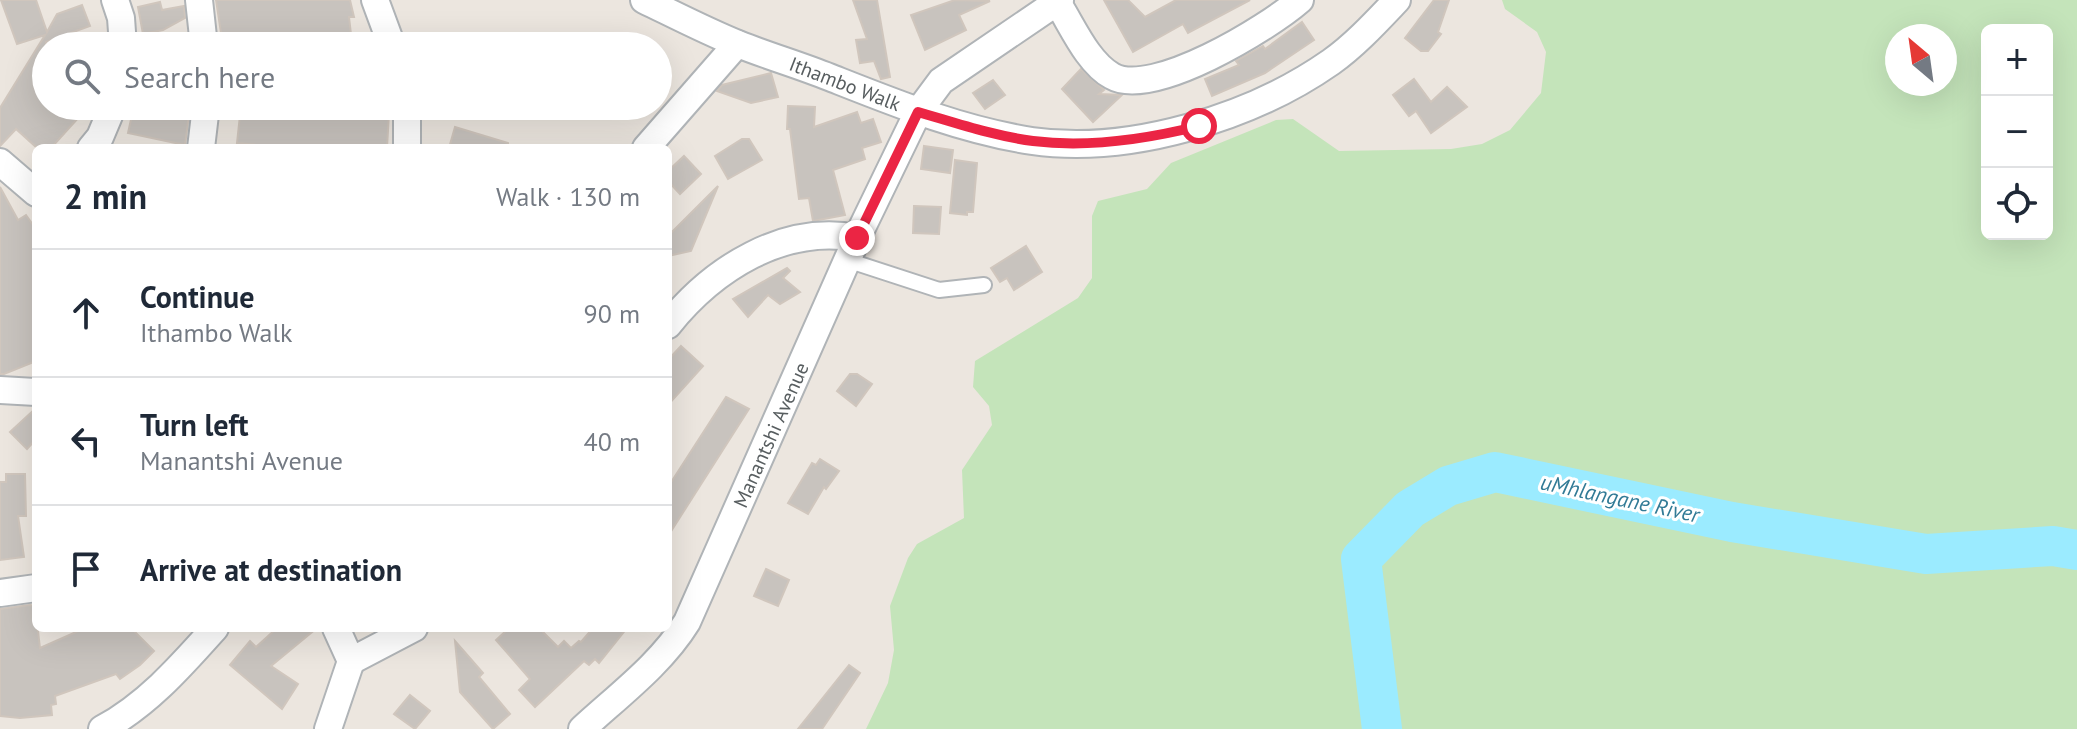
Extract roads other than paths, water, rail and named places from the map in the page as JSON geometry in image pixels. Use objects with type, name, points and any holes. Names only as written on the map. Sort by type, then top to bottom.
[{"type":"street","points":[[115,0],[122,32]]},
{"type":"street","points":[[199,0],[202,32]]},
{"type":"street","points":[[375,0],[382,32]]},
{"type":"street","points":[[1058,1],[1100,67],[1111,76],[1133,82],[1171,74],[1190,66],[1264,26],[1300,0]]},
{"type":"street","name":"Ithambo Walk","points":[[651,2],[737,44],[918,112],[997,134],[1035,141],[1075,142],[1160,135],[1222,117],[1297,84],[1334,60],[1397,0]]},
{"type":"street","name":"Manantshi Avenue","points":[[582,729],[650,668],[675,641],[687,622],[852,249],[918,112],[941,81],[1058,1]]},
{"type":"street","points":[[672,118],[737,44]]},
{"type":"street","points":[[94,144],[107,120]]},
{"type":"street","points":[[201,144],[204,120]]},
{"type":"street","points":[[407,120],[407,144]]},
{"type":"street","points":[[650,144],[670,120]]},
{"type":"street","points":[[0,162],[32,190]]},
{"type":"street","points":[[672,321],[716,276],[748,257],[804,237],[837,234],[852,249]]},
{"type":"street","points":[[0,390],[32,392]]},
{"type":"street","points":[[0,593],[32,589]]},
{"type":"street","points":[[328,729],[351,661],[338,632]]},
{"type":"street","points":[[351,661],[406,632]]},
{"type":"street","points":[[102,729],[127,716],[203,633]]},
{"type":"lane","points":[[852,249],[939,290],[984,285]]},
{"type":"waterway","name":"uMhlangane River","points":[[1382,729],[1361,559],[1410,509],[1448,486],[1495,472],[1732,522],[1926,554],[2053,546],[2077,550]]}]
